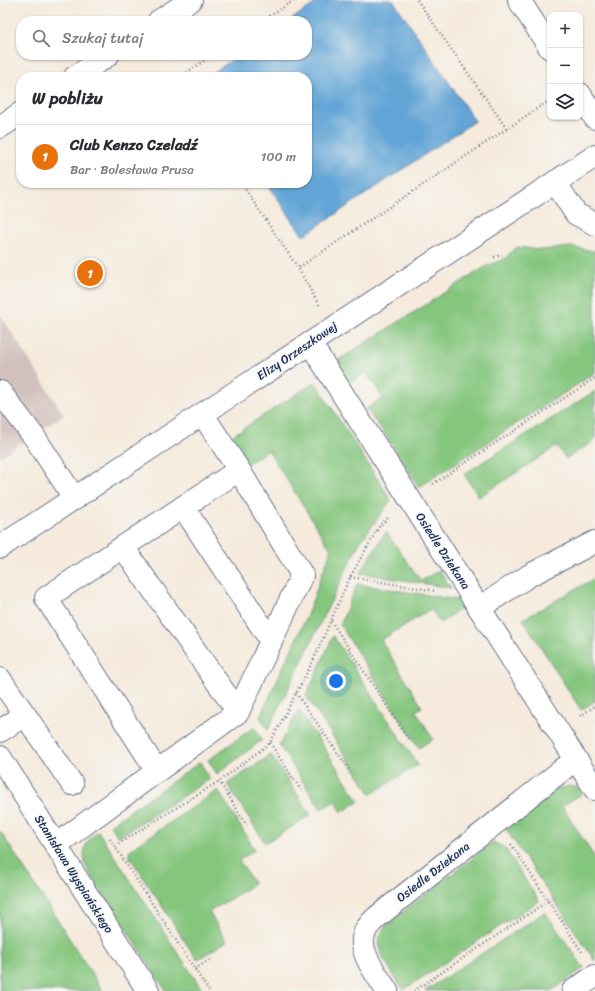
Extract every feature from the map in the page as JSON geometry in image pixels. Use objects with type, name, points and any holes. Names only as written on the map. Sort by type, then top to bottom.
[{"type":"street","points":[[167,16],[191,0]]},
{"type":"street","points":[[519,0],[547,43]]},
{"type":"street","points":[[82,72],[100,60]]},
{"type":"street","points":[[583,99],[595,118]]},
{"type":"street","points":[[0,127],[16,116]]},
{"type":"street","name":"Elizy Orzeszkowej","points":[[0,548],[595,156]]},
{"type":"street","points":[[555,182],[576,214],[595,224]]},
{"type":"street","name":"Osiedle Dziekana","points":[[310,343],[595,789]]},
{"type":"street","points":[[0,392],[35,438],[75,499]]},
{"type":"street","points":[[56,845],[238,712],[302,575],[239,470],[203,415]]},
{"type":"street","points":[[157,771],[46,598],[239,470]]},
{"type":"street","points":[[183,507],[271,641]]},
{"type":"street","points":[[475,602],[595,542]]},
{"type":"street","points":[[123,547],[238,712]]},
{"type":"street","points":[[0,679],[72,784]]},
{"type":"street","points":[[0,731],[24,715]]},
{"type":"street","name":"Stanisława Wyspiańskiego","points":[[0,757],[148,991]]},
{"type":"street","name":"Osiedle Dziekana","points":[[387,991],[366,956],[362,944],[365,932],[377,917],[576,759]]},
{"type":"street","points":[[573,991],[595,976]]},
{"type":"path","points":[[270,16],[294,0]]},
{"type":"path","points":[[417,0],[506,129]]},
{"type":"path","points":[[188,72],[206,60]]},
{"type":"path","points":[[298,268],[547,102]]},
{"type":"path","points":[[244,188],[298,268],[322,311]]},
{"type":"path","points":[[115,846],[219,781],[270,743],[312,663],[350,577],[380,524],[410,500],[595,378]]},
{"type":"path","points":[[350,577],[475,602]]},
{"type":"path","points":[[330,621],[409,740]]},
{"type":"path","points":[[296,693],[351,772]]},
{"type":"path","points":[[270,743],[301,790]]},
{"type":"path","points":[[219,781],[247,825]]},
{"type":"path","points":[[96,816],[210,991]]},
{"type":"path","points":[[496,822],[582,953]]},
{"type":"path","points":[[413,991],[548,901]]},
{"type":"path","points":[[195,969],[212,958]]},
{"type":"shaded area","points":[[0,314],[64,415],[0,457]]},
{"type":"green space","points":[[517,247],[542,250],[570,247],[595,251],[595,373],[419,487],[387,437],[366,409],[383,398],[366,372],[348,384],[334,363],[485,267],[504,259]]},
{"type":"green space","points":[[315,382],[391,500],[359,544],[268,730],[260,717],[306,618],[331,550],[268,450],[245,465],[227,439]]},
{"type":"green space","points":[[595,391],[595,440],[566,459],[557,446],[479,497],[464,474]]},
{"type":"green space","points":[[386,532],[421,581],[439,570],[451,588],[360,573]]},
{"type":"green space","points":[[595,578],[595,701],[581,710],[523,619]]},
{"type":"green space","points":[[357,584],[459,600],[463,607],[440,623],[431,609],[381,640],[422,707],[416,711],[433,739],[419,748],[340,625]]},
{"type":"green space","points":[[333,636],[418,765],[371,794],[306,696]]},
{"type":"green space","points":[[299,710],[359,801],[342,812],[335,801],[321,809],[279,745]]},
{"type":"green space","points":[[254,727],[262,740],[217,774],[208,760]]},
{"type":"green space","points":[[271,755],[311,815],[265,843],[227,784]]},
{"type":"green space","points":[[200,762],[210,779],[118,837],[110,825]]},
{"type":"green space","points":[[569,786],[579,788],[583,793],[562,806],[595,858],[595,961],[505,828],[551,791]]},
{"type":"green space","points":[[218,790],[255,850],[239,860],[254,884],[209,912],[227,941],[197,960],[130,857],[129,853],[131,849]]},
{"type":"green space","points":[[0,831],[103,991],[0,991]]},
{"type":"green space","points":[[98,831],[203,991],[166,991],[86,867],[84,856],[85,847],[93,835]]},
{"type":"green space","points":[[493,842],[505,848],[539,901],[403,990],[383,958],[378,939],[386,925]]},
{"type":"green space","points":[[545,912],[584,968],[551,991],[425,991]]},
{"type":"water","points":[[320,0],[393,0],[475,121],[303,236],[270,188],[312,188],[312,72],[214,72],[232,60],[312,60],[312,16],[296,16]]},
{"type":"place","name":"Club Kenzo Czeladź","points":[[90,273]]}]
